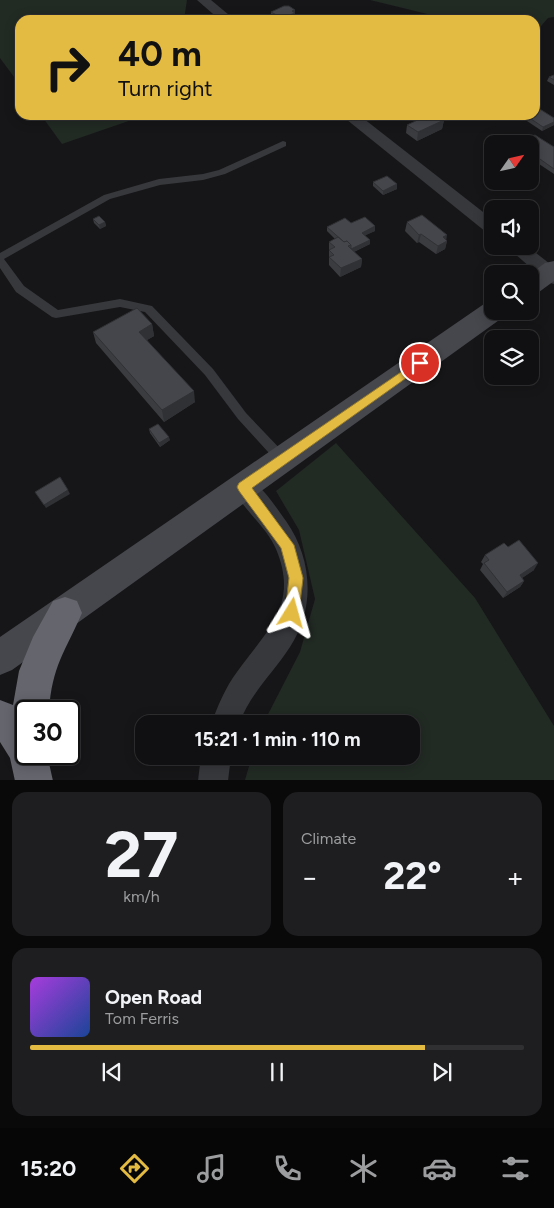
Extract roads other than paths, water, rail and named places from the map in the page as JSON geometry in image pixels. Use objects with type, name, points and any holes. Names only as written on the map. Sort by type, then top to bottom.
[{"type":"highway","points":[[31,700],[32,684],[40,657],[65,613]]},
{"type":"highway","points":[[0,718],[15,732]]},
{"type":"highway","points":[[31,765],[34,780]]},
{"type":"main road","points":[[0,658],[484,318]]},
{"type":"street","points":[[203,0],[222,15]]},
{"type":"street","points":[[355,120],[484,222]]},
{"type":"street","points":[[525,255],[547,276]]},
{"type":"street","points":[[229,715],[236,697],[248,678],[286,630],[295,595],[296,578],[287,545],[244,487]]},
{"type":"street","points":[[213,780],[215,765]]},
{"type":"lane","points":[[0,257],[107,197],[159,182],[203,177],[222,172],[283,144]]},
{"type":"lane","points":[[0,261],[20,289],[56,314],[120,303],[148,309],[209,372],[242,416],[282,459]]}]
